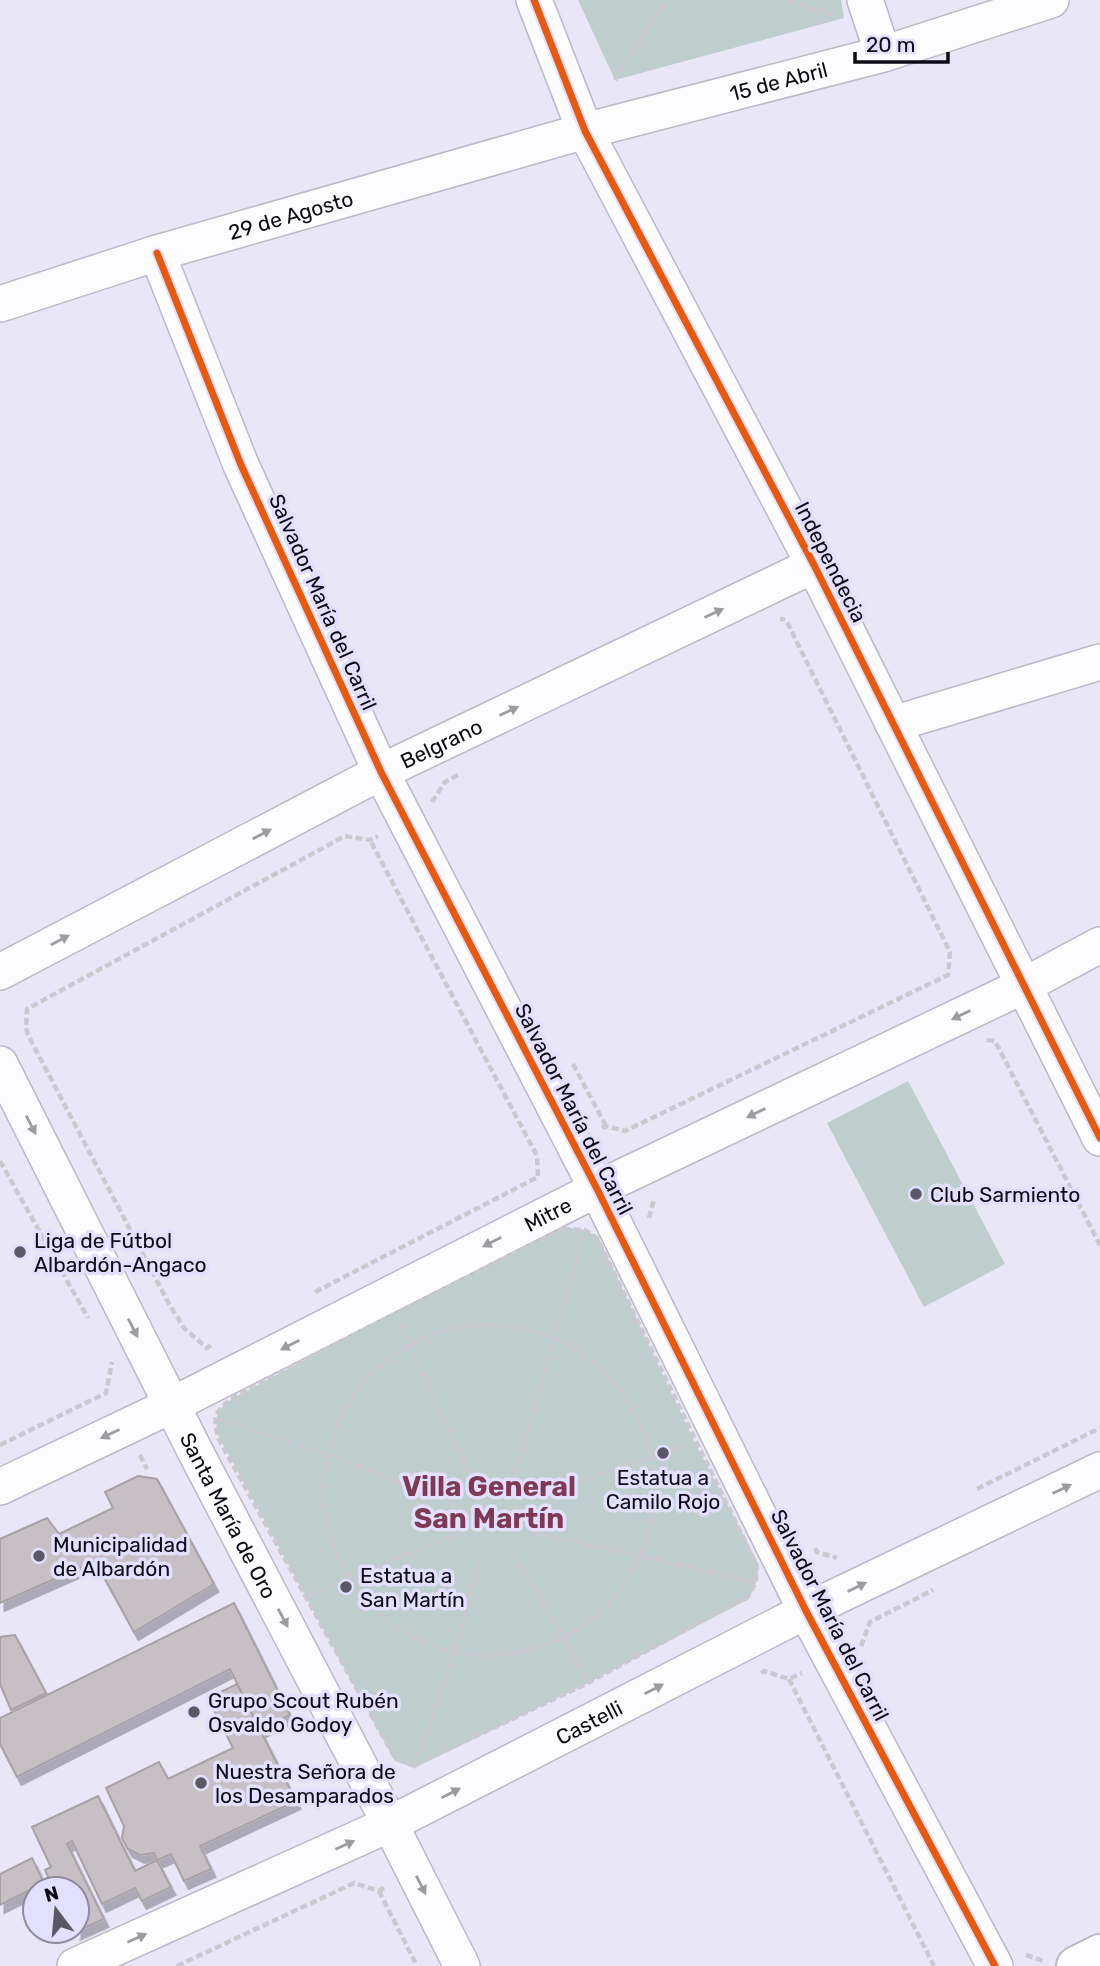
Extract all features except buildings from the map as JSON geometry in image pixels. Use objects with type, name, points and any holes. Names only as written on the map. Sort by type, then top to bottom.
[{"type":"main road","points":[[1076,1966],[1100,1954]]},
{"type":"street","name":"Independecia","points":[[534,0],[585,131],[814,565],[1100,1138]]},
{"type":"street","name":"15 de Abril","points":[[585,131],[883,54],[1051,0]]},
{"type":"street","points":[[854,9],[883,54]]},
{"type":"street","name":"29 de Agosto","points":[[0,304],[157,253],[585,131]]},
{"type":"street","name":"Salvador María del Carril","points":[[157,253],[241,465],[381,772],[597,1189],[806,1611],[995,1966]]},
{"type":"street","name":"Belgrano","points":[[0,972],[381,772],[814,565]]},
{"type":"street","points":[[893,724],[1100,662]]},
{"type":"street","name":"Mitre","points":[[0,1487],[172,1405],[597,1189],[1023,986],[1100,946]]},
{"type":"street","name":"Santa María de Oro","points":[[0,1064],[172,1405],[462,1966]]},
{"type":"street","name":"Castelli","points":[[75,1966],[390,1824],[806,1611],[1100,1470]]},
{"type":"path","points":[[615,80],[667,0]]},
{"type":"path","points":[[789,0],[854,9]]},
{"type":"path","points":[[606,1126],[625,1131],[948,975],[950,952],[786,620]]},
{"type":"path","points":[[219,1341],[207,1348],[184,1328],[168,1302],[28,1035],[27,1009],[345,836],[370,840],[537,1156],[538,1177],[305,1297]]},
{"type":"path","points":[[995,1041],[1100,1245]]},
{"type":"path","points":[[0,1161],[93,1328]]},
{"type":"path","points":[[563,1229],[586,1230],[597,1238],[755,1564],[756,1582],[748,1596],[589,1682],[415,1766],[395,1758],[218,1438],[215,1419],[219,1409],[231,1399],[397,1309],[563,1229]]},
{"type":"path","points":[[513,1484],[586,1230]]},
{"type":"path","points":[[397,1309],[409,1345],[475,1484]]},
{"type":"path","points":[[505,1325],[554,1337],[600,1366],[634,1407],[653,1457],[655,1507],[643,1555],[624,1589],[596,1617],[564,1639],[511,1655],[455,1653],[413,1639],[377,1613],[348,1580],[330,1540],[323,1497],[327,1454],[343,1411],[371,1373],[409,1345],[456,1328],[505,1325]]},
{"type":"path","points":[[0,1445],[106,1393],[113,1363],[106,1351]]},
{"type":"path","points":[[215,1419],[327,1454],[457,1504]]},
{"type":"path","points":[[975,1490],[1100,1428]]},
{"type":"path","points":[[529,1498],[694,1441]]},
{"type":"path","points":[[533,1532],[756,1582]]},
{"type":"path","points":[[306,1596],[456,1534]]},
{"type":"path","points":[[817,1552],[837,1558]]},
{"type":"path","points":[[515,1555],[589,1682]]},
{"type":"path","points":[[415,1766],[455,1653],[480,1558]]},
{"type":"path","points":[[789,1679],[934,1966]]},
{"type":"path","points":[[177,1966],[354,1884],[379,1891],[417,1966]]},
{"type":"shaded area","points":[[578,0],[841,0],[844,18],[615,80]]},
{"type":"shaded area","name":"Club Sarmiento","points":[[908,1081],[1005,1264],[924,1307],[827,1123]]},
{"type":"shaded area","points":[[563,1227],[585,1230],[598,1237],[694,1441],[759,1565],[756,1582],[749,1599],[584,1685],[414,1768],[395,1761],[218,1435],[217,1417],[227,1402],[397,1309]]},
{"type":"cycle path","points":[[534,0],[585,131],[814,565],[1100,1138]]},
{"type":"cycle path","points":[[157,253],[241,465],[381,772],[597,1189],[806,1611],[995,1966]]},
{"type":"place","name":"Club Sarmiento","points":[[916,1194]]},
{"type":"place","name":"Liga de Fútbol Albardón-Angaco","points":[[20,1252]]},
{"type":"place","name":"Estatua a Camilo Rojo","points":[[663,1453]]},
{"type":"place","name":"Municipalidad de Albardón","points":[[39,1556]]},
{"type":"place","name":"Estatua a San Martín","points":[[346,1587]]},
{"type":"place","name":"Grupo Scout Rubén Osvaldo Godoy","points":[[194,1712]]},
{"type":"place","name":"Nuestra Señora de los Desamparados","points":[[201,1783]]},
{"type":"district","name":"Villa General San Martín","points":[[489,1502]]}]
